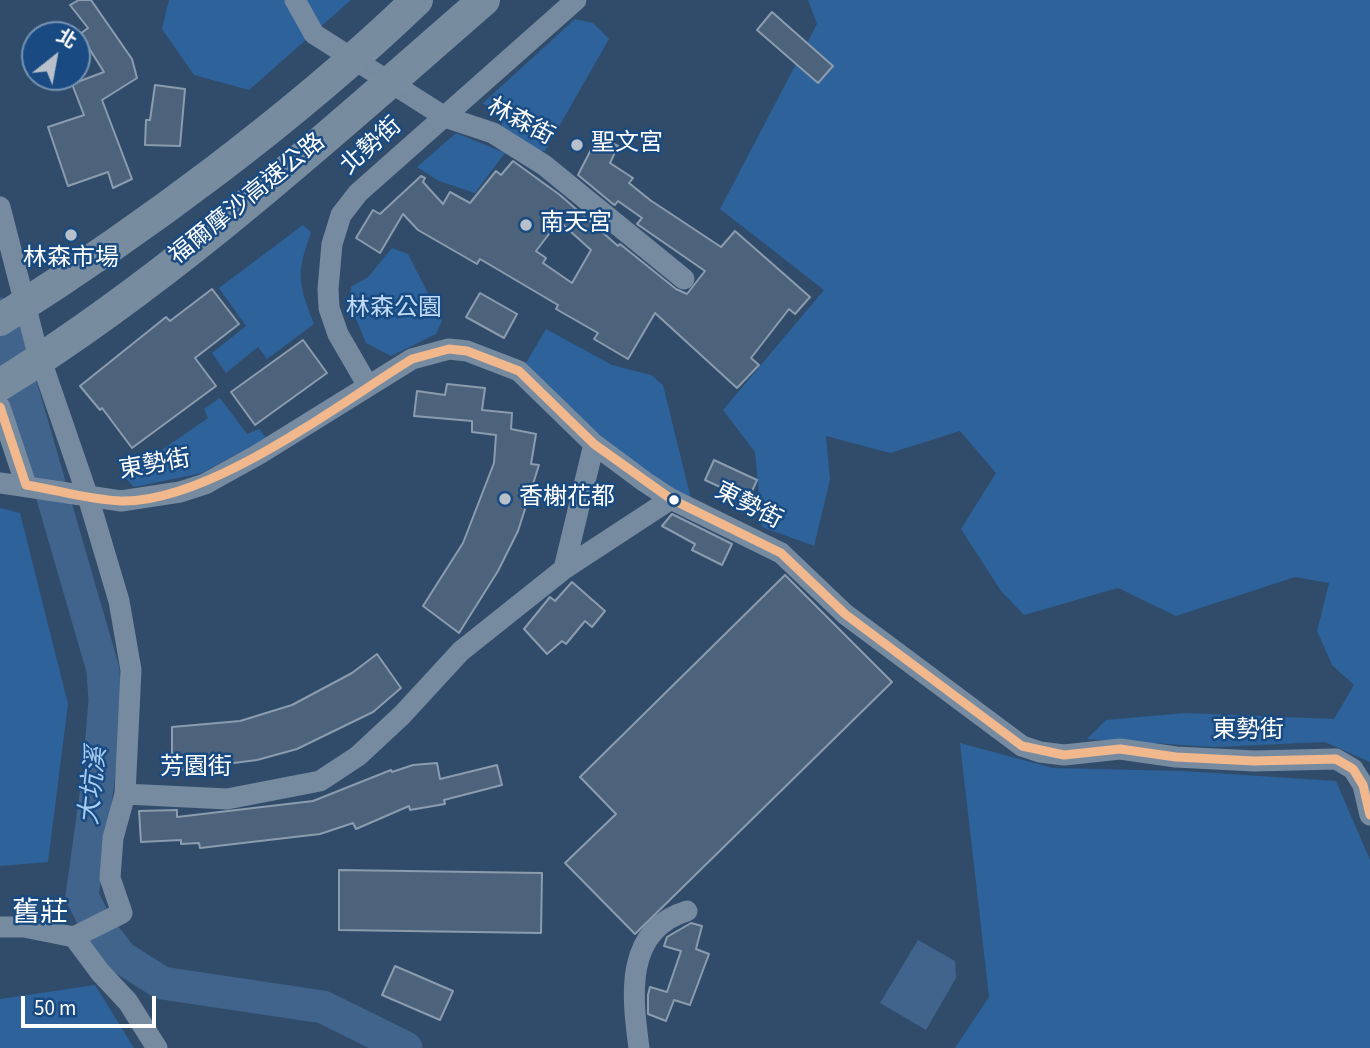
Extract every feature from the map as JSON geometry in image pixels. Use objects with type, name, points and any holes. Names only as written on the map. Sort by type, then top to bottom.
[{"type":"highway","name":"福爾摩沙高速公路","points":[[0,320],[122,240],[211,173],[312,92],[417,0]]},
{"type":"highway","name":"福爾摩沙高速公路","points":[[0,385],[142,286],[309,153],[484,0]]},
{"type":"street","name":"林森街","points":[[295,0],[314,34],[445,117],[493,133],[544,165],[684,279]]},
{"type":"street","name":"北勢街","points":[[368,386],[338,334],[329,308],[332,244],[341,215],[358,193],[576,0]]},
{"type":"street","name":"芳園街","points":[[0,207],[35,343],[88,497],[119,601],[131,670],[125,794],[227,799],[320,781],[358,756],[402,715],[461,651],[564,569],[671,499]]},
{"type":"street","name":"東勢街","points":[[26,485],[121,501],[150,498],[205,484],[259,454],[412,359],[449,349],[467,351],[519,371],[594,444],[671,499],[781,552],[845,614],[1022,746],[1064,755],[1121,749],[1176,757],[1241,760],[1336,758],[1353,769],[1363,785],[1370,815]]},
{"type":"street","points":[[0,407],[26,485],[0,482]]},
{"type":"street","points":[[564,569],[594,444]]},
{"type":"street","points":[[0,927],[24,927],[79,934],[122,913],[110,878],[113,838],[125,794]]},
{"type":"street","points":[[639,1048],[634,970],[657,927],[666,918],[687,912]]},
{"type":"street","points":[[79,934],[100,972],[128,1002],[157,1048]]},
{"type":"green space","points":[[169,0],[351,0],[249,90],[194,75],[162,29]]},
{"type":"green space","points":[[808,0],[1370,0],[1370,762],[1325,742],[1214,747],[1087,739],[1106,720],[1185,713],[1334,719],[1354,685],[1332,665],[1317,631],[1329,583],[1295,577],[1176,616],[1118,588],[1024,615],[1001,591],[961,529],[996,473],[960,431],[890,453],[826,436],[830,480],[814,546],[762,527],[755,452],[723,410],[824,290],[720,209],[817,24]]},
{"type":"green space","points":[[575,19],[593,23],[609,39],[545,151],[536,152],[502,128],[502,117],[483,103]]},
{"type":"green space","points":[[456,133],[505,153],[475,193],[439,181],[417,167]]},
{"type":"green space","points":[[303,225],[311,232],[301,269],[302,288],[314,324],[267,359],[258,347],[226,373],[212,353],[246,326],[219,288]]},
{"type":"green space","name":"林森公園","points":[[392,248],[408,254],[442,321],[436,334],[391,356],[366,343],[350,304],[351,287],[368,277]]},
{"type":"green space","points":[[546,329],[612,365],[651,375],[663,385],[691,499],[668,487],[624,456],[526,363]]},
{"type":"green space","points":[[220,398],[247,434],[259,429],[266,438],[202,473],[134,487],[124,476],[208,418],[204,409]]},
{"type":"green space","points":[[0,508],[20,513],[68,704],[48,862],[0,866]]},
{"type":"green space","points":[[960,743],[1053,768],[1183,771],[1336,781],[1370,860],[1370,1048],[955,1048],[989,997]]},
{"type":"green space","points":[[95,985],[134,1048],[0,1048],[0,999]]},
{"type":"shaded area","points":[[918,940],[955,961],[956,978],[926,1030],[880,1003]]},
{"type":"building","points":[[79,0],[91,0],[132,59],[137,78],[102,100],[132,179],[113,188],[108,172],[68,186],[48,127],[84,115],[75,91],[91,91],[91,77],[104,72],[91,51],[91,21],[83,21],[70,5]]},
{"type":"building","points":[[772,12],[833,66],[818,83],[757,30]]},
{"type":"building","points":[[155,85],[185,89],[180,146],[145,145],[146,120],[150,120]]},
{"type":"building","points":[[598,136],[618,146],[610,163],[633,178],[629,183],[650,200],[721,247],[735,231],[810,297],[795,314],[789,309],[751,358],[759,365],[737,388],[655,313],[628,359],[594,339],[598,333],[556,309],[558,305],[480,259],[477,264],[418,230],[403,214],[380,253],[356,238],[373,210],[380,214],[421,176],[425,178],[423,182],[443,204],[450,192],[470,203],[496,171],[501,175],[513,161],[560,195],[618,246],[620,244],[676,289],[687,294],[705,271],[637,224],[642,218],[618,201],[613,204],[578,175]],"holes":[[[559,221],[591,250],[572,283],[543,263],[546,258],[536,251]]]},
{"type":"building","points":[[212,289],[239,324],[195,358],[216,386],[132,448],[102,408],[100,410],[80,386],[166,317],[170,321]]},
{"type":"building","points":[[480,293],[517,314],[504,338],[466,317]]},
{"type":"building","points":[[303,340],[327,373],[255,425],[231,392]]},
{"type":"building","name":"香榭花都","points":[[447,384],[485,388],[482,410],[512,413],[511,429],[536,434],[531,464],[539,465],[518,531],[498,571],[459,633],[423,606],[463,543],[494,463],[496,435],[472,432],[472,421],[414,416],[417,391],[445,395]]},
{"type":"building","points":[[714,460],[757,480],[748,500],[705,480]]},
{"type":"building","points":[[672,514],[732,544],[722,565],[692,550],[695,544],[662,526]]},
{"type":"building","points":[[785,575],[892,682],[635,934],[565,863],[616,814],[580,777]]},
{"type":"building","points":[[572,582],[605,611],[592,627],[585,621],[566,644],[562,641],[547,654],[524,629],[550,597],[555,601]]},
{"type":"building","points":[[377,654],[401,688],[373,712],[297,749],[257,760],[172,771],[172,727],[240,721],[292,705],[352,673]]},
{"type":"building","points":[[437,763],[440,779],[497,765],[502,785],[444,800],[445,804],[410,810],[409,806],[356,829],[353,823],[320,834],[200,848],[199,843],[181,844],[181,840],[141,842],[139,811],[177,810],[177,817],[313,801],[391,770],[392,772],[413,765]]},
{"type":"building","points":[[339,870],[542,873],[541,933],[339,930]]},
{"type":"building","points":[[691,923],[702,926],[696,949],[709,954],[690,1005],[674,1000],[666,1021],[648,1014],[650,987],[667,992],[681,951],[664,946],[667,937]]},
{"type":"building","points":[[395,966],[453,991],[440,1020],[382,995]]},
{"type":"waterway","name":"大坑溪","points":[[0,314],[103,670],[105,700],[99,774],[82,896],[96,924],[121,957],[162,983],[323,1007],[406,1048]]},
{"type":"transit line","points":[[26,485],[121,501],[156,497],[193,486],[271,448],[412,359],[449,349],[467,351],[519,371],[594,444],[671,499],[781,553],[845,614],[1022,746],[1064,755],[1120,749],[1176,757],[1254,761],[1336,759],[1353,769],[1363,785],[1370,815]]},
{"type":"transit line","points":[[0,407],[26,485]]},
{"type":"place","name":"聖文宮","points":[[577,145]]},
{"type":"place","name":"南天宮","points":[[526,225]]},
{"type":"place","name":"林森市場","points":[[71,235]]},
{"type":"place","name":"香榭花都","points":[[505,499]]},
{"type":"district","name":"舊莊","points":[[40,915]]}]
